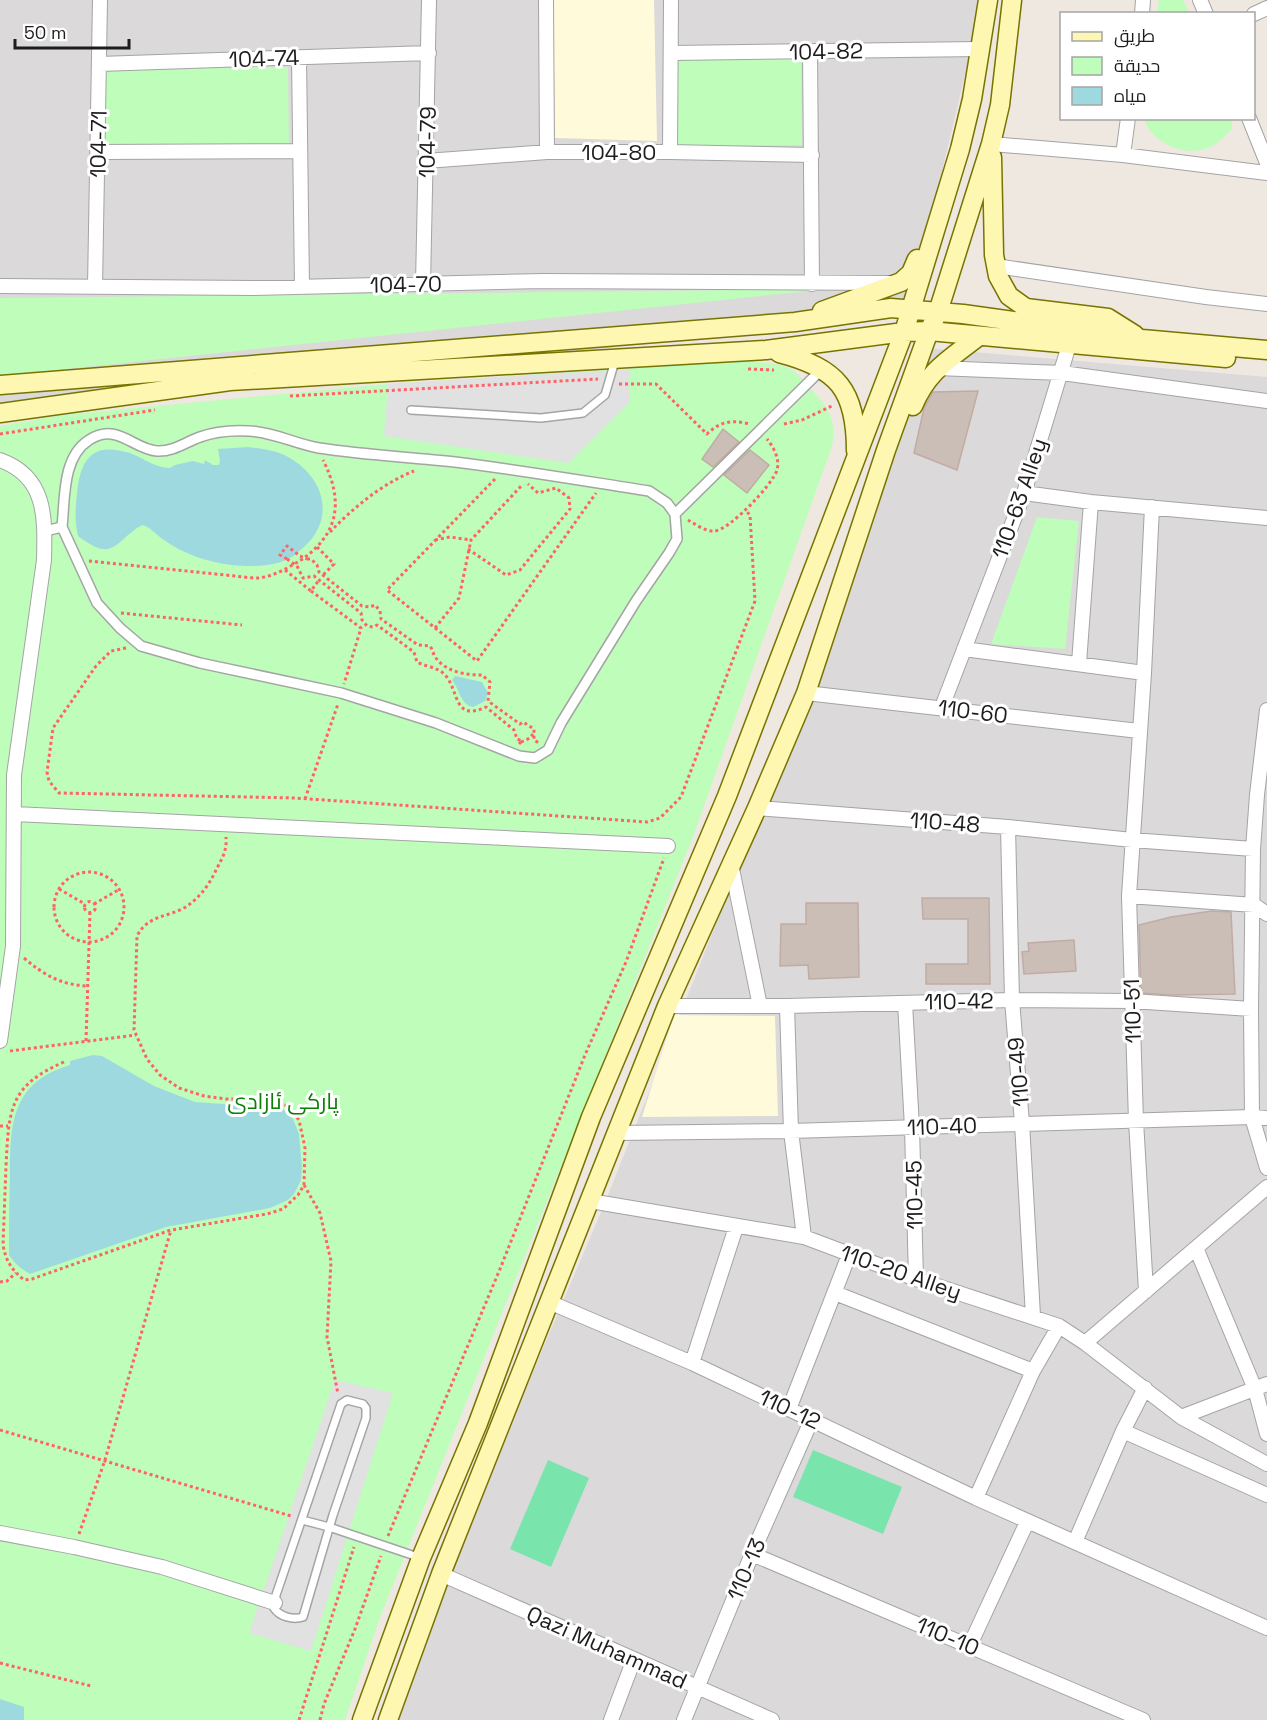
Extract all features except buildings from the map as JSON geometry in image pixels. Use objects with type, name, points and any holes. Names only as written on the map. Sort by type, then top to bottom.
[{"type":"main road","points":[[362,1720],[421,1558],[478,1423],[591,1117],[727,796],[903,332],[962,139],[972,99],[988,0]]},
{"type":"main road","points":[[388,1720],[441,1574],[667,1006],[757,808],[806,693],[886,450],[938,312],[991,144],[1000,105],[1012,0]]},
{"type":"main road","points":[[991,144],[996,266],[1002,285],[1009,296],[1026,308],[1108,318],[1142,339]]},
{"type":"main road","points":[[795,322],[901,282],[914,270],[929,224],[940,209]]},
{"type":"main road","points":[[0,385],[795,322],[891,308],[1142,339],[1267,350]]},
{"type":"main road","points":[[0,414],[230,381],[766,350],[903,332],[929,331],[1267,362]]},
{"type":"main road","points":[[886,450],[904,425],[925,381],[937,368],[979,336]]},
{"type":"main road","points":[[766,350],[804,360],[822,369],[840,385],[850,402],[855,418],[855,462]]},
{"type":"main road","points":[[548,1231],[574,1240]]},
{"type":"street","name":"104-71","points":[[95,287],[100,0]]},
{"type":"street","name":"104-79","points":[[423,284],[429,0]]},
{"type":"street","points":[[546,0],[547,152]]},
{"type":"street","points":[[670,152],[671,0]]},
{"type":"street","name":"104-82","points":[[671,53],[980,49]]},
{"type":"street","points":[[810,51],[812,284]]},
{"type":"street","name":"104-74","points":[[99,64],[429,53]]},
{"type":"street","points":[[299,57],[302,286]]},
{"type":"street","points":[[1123,155],[1128,120]]},
{"type":"street","points":[[1250,120],[1267,163]]},
{"type":"street","points":[[991,144],[1123,155],[1267,173]]},
{"type":"street","points":[[98,152],[300,151]]},
{"type":"street","name":"104-80","points":[[426,162],[547,152],[812,155]]},
{"type":"street","points":[[996,266],[1267,304]]},
{"type":"street","name":"104-70","points":[[0,286],[302,286],[544,281],[812,284],[901,282]]},
{"type":"street","name":"110-63 Alley","points":[[942,707],[1024,493],[1069,345]]},
{"type":"street","points":[[937,368],[1062,373],[1267,400]]},
{"type":"street","points":[[675,514],[822,369]]},
{"type":"street","points":[[221,430],[251,431],[278,435],[317,448],[456,462],[603,484],[649,491],[666,503],[675,514],[677,539],[561,723],[548,750],[535,758],[513,753],[436,723],[341,693],[200,663],[141,646],[120,628],[97,603],[62,528],[71,460],[89,440],[104,433],[125,436],[149,450],[159,452],[221,430]]},
{"type":"street","points":[[0,460],[12,464],[25,474],[35,488],[43,507],[45,531],[44,560],[14,775],[13,946],[0,1041]]},
{"type":"street","points":[[1024,493],[1091,502],[1267,518]]},
{"type":"street","points":[[1080,663],[1091,502]]},
{"type":"street","name":"110-51","points":[[1146,1291],[1136,1121],[1129,896],[1144,673],[1152,507]]},
{"type":"street","points":[[45,531],[62,528]]},
{"type":"street","points":[[964,649],[1144,673]]},
{"type":"street","name":"110-60","points":[[806,693],[1139,731]]},
{"type":"street","points":[[1267,710],[1262,796],[1252,849],[1254,905],[1251,1009],[1252,1117],[1267,1168]]},
{"type":"street","points":[[0,772],[14,775]]},
{"type":"street","name":"110-48","points":[[757,808],[1252,849]]},
{"type":"street","points":[[15,814],[668,846]]},
{"type":"street","name":"110-49","points":[[1008,827],[1012,1000],[1033,1316]]},
{"type":"street","points":[[731,864],[760,1006]]},
{"type":"street","points":[[1129,896],[1254,905],[1267,914]]},
{"type":"street","name":"110-42","points":[[667,1006],[1132,1000],[1251,1009]]},
{"type":"street","name":"110-45","points":[[905,1003],[912,1127],[916,1280]]},
{"type":"street","points":[[787,1006],[791,1131],[804,1237]]},
{"type":"street","name":"110-40","points":[[616,1133],[791,1131],[1267,1118]]},
{"type":"street","points":[[1085,1343],[1267,1187]]},
{"type":"street","name":"110-20 Alley","points":[[590,1201],[804,1237],[916,1280],[1059,1326],[1085,1343],[1181,1417],[1267,1464]]},
{"type":"street","points":[[692,1363],[736,1227]]},
{"type":"street","points":[[1196,1248],[1261,1386],[1267,1434]]},
{"type":"street","points":[[789,1408],[849,1255]]},
{"type":"street","points":[[835,1293],[1033,1371]]},
{"type":"street","name":"110-12","points":[[549,1302],[692,1363],[1028,1522],[1267,1628]]},
{"type":"street","points":[[976,1498],[1033,1371],[1059,1326]]},
{"type":"street","points":[[1181,1417],[1261,1386]]},
{"type":"street","points":[[1075,1542],[1123,1431],[1145,1388]]},
{"type":"street","name":"110-13","points":[[684,1720],[752,1554],[812,1419]]},
{"type":"street","points":[[1123,1431],[1267,1495]]},
{"type":"street","points":[[970,1645],[1028,1522]]},
{"type":"street","points":[[0,1533],[162,1567],[275,1603]]},
{"type":"street","name":"110-10","points":[[752,1554],[1143,1720]]},
{"type":"street","name":"Qazi Muhammad","points":[[441,1574],[772,1720]]},
{"type":"street","points":[[611,1720],[634,1659]]},
{"type":"lane","points":[[411,410],[541,418],[583,412],[605,395],[616,359]]},
{"type":"lane","points":[[347,1400],[363,1404],[366,1408],[366,1418],[329,1527],[303,1617],[297,1619],[277,1612],[274,1608],[275,1603],[341,1404],[347,1400]]},
{"type":"lane","points":[[302,1520],[421,1558]]},
{"type":"path","points":[[744,369],[776,370]]},
{"type":"path","points":[[281,396],[609,381],[656,384],[707,435],[724,422],[738,421],[752,425],[774,448],[778,467],[774,477],[746,511],[720,530],[711,532],[675,514]]},
{"type":"path","points":[[759,431],[802,420],[835,405],[850,402]]},
{"type":"path","points":[[0,434],[156,409]]},
{"type":"path","points":[[317,448],[330,474],[336,504],[329,533]]},
{"type":"path","points":[[78,560],[260,578],[285,570],[317,547],[345,517],[382,488],[412,472],[423,469]]},
{"type":"path","points":[[505,469],[387,590],[477,661],[603,484]]},
{"type":"path","points":[[435,628],[459,598],[468,549],[471,540],[525,482],[538,493],[556,488],[569,498],[570,509],[520,570],[506,575],[468,549]]},
{"type":"path","points":[[141,646],[111,651],[96,666],[53,728],[47,772],[49,782],[59,793],[305,799],[647,822],[660,818],[681,796],[755,601],[750,515],[746,511]]},
{"type":"path","points":[[435,540],[450,537],[471,540]]},
{"type":"path","points":[[520,742],[522,741],[517,739],[514,730],[486,707],[476,712],[461,707],[445,675],[429,665],[417,662],[414,652],[377,625],[367,626],[362,620],[361,613],[314,576],[303,578],[297,566],[280,555],[287,546],[307,559],[312,559],[319,572],[362,606],[375,605],[380,611],[381,619],[418,645],[430,646],[434,655],[451,670],[463,675],[482,675],[490,682],[488,701],[520,724],[523,722],[530,725],[534,729],[534,740],[548,750]]},
{"type":"path","points":[[317,547],[334,564],[323,575]]},
{"type":"path","points":[[285,570],[361,628],[305,799]]},
{"type":"path","points":[[311,591],[319,580]]},
{"type":"path","points":[[104,612],[242,625]]},
{"type":"path","points":[[513,753],[520,742],[530,738],[533,734]]},
{"type":"path","points":[[64,1062],[33,1078],[20,1093],[8,1126],[3,1245],[6,1260],[24,1280],[33,1279],[171,1230],[267,1214],[283,1209],[298,1196],[304,1185],[305,1148],[298,1120],[287,1106],[272,1100],[204,1096],[179,1088],[160,1075],[147,1059],[134,1030],[137,936],[146,924],[159,916],[182,909],[202,892],[212,879],[227,849],[224,823]]},
{"type":"path","points":[[320,1720],[384,1546],[500,1269],[585,1055],[626,962],[668,846]]},
{"type":"path","points":[[87,871],[104,874],[113,880],[124,899],[124,910],[119,926],[106,937],[89,942],[70,936],[58,924],[54,908],[58,889],[71,876],[87,871]]},
{"type":"path","points":[[58,889],[85,904],[89,902],[94,904],[120,889]]},
{"type":"path","points":[[85,904],[85,909],[90,912]]},
{"type":"path","points":[[86,1041],[90,912],[94,910],[94,904]]},
{"type":"path","points":[[13,946],[47,976],[65,983],[88,986]]},
{"type":"path","points":[[0,1052],[136,1035]]},
{"type":"path","points":[[0,1126],[8,1126]]},
{"type":"path","points":[[304,1185],[320,1213],[331,1261],[327,1337],[341,1404]]},
{"type":"path","points":[[0,1198],[5,1198]]},
{"type":"path","points":[[74,1547],[105,1460],[171,1230]]},
{"type":"path","points":[[0,1282],[7,1281],[16,1273]]},
{"type":"path","points":[[0,1430],[302,1520]]},
{"type":"path","points":[[299,1720],[357,1537]]},
{"type":"path","points":[[0,1663],[91,1686]]},
{"type":"shaded area","points":[[0,0],[983,0],[907,317],[0,411]]},
{"type":"shaded area","points":[[553,0],[654,0],[657,141],[555,138]]},
{"type":"shaded area","points":[[926,348],[1267,377],[1267,1720],[399,1720],[446,1576],[604,1205],[730,889],[767,810]]},
{"type":"shaded area","points":[[630,369],[630,402],[568,463],[384,436],[388,384]]},
{"type":"shaded area","points":[[674,1015],[775,1016],[778,1116],[642,1117]]},
{"type":"shaded area","points":[[335,1380],[393,1393],[311,1651],[249,1633]]},
{"type":"green space","points":[[1159,0],[1183,0],[1189,12],[1157,12]]},
{"type":"green space","points":[[676,58],[801,58],[802,145],[677,146]]},
{"type":"green space","points":[[288,67],[289,147],[104,148],[103,69]]},
{"type":"green space","points":[[1144,120],[1232,120],[1232,129],[1222,139],[1201,150],[1191,151],[1181,150],[1162,142],[1148,128]]},
{"type":"green space","points":[[827,289],[0,376],[0,298]]},
{"type":"green space","name":"پارکی ئازادی","points":[[730,362],[773,364],[797,373],[830,414],[833,428],[832,446],[693,837],[379,1620],[345,1720],[0,1720],[0,426],[63,415],[388,384]]},
{"type":"green space","points":[[1037,517],[1079,521],[1065,649],[991,644]]},
{"type":"green space","points":[[813,1450],[902,1487],[883,1534],[793,1497]]},
{"type":"green space","points":[[548,1460],[589,1478],[551,1567],[510,1549]]},
{"type":"water","points":[[248,447],[273,451],[300,465],[310,475],[322,498],[323,510],[314,535],[292,557],[262,566],[223,564],[196,557],[142,525],[119,543],[107,549],[90,544],[78,536],[76,510],[78,483],[84,464],[95,452],[114,450],[126,452],[158,466],[170,468],[193,461],[204,464],[205,460],[213,465],[219,465],[218,449]]},
{"type":"water","points":[[455,676],[482,682],[488,693],[485,701],[473,707],[465,703],[452,680]]},
{"type":"water","points":[[93,1055],[102,1056],[154,1086],[195,1102],[269,1105],[282,1108],[293,1119],[299,1134],[301,1180],[294,1194],[288,1200],[270,1208],[166,1227],[30,1274],[24,1270],[9,1255],[11,1138],[18,1107],[36,1082],[51,1072],[70,1065],[70,1061]]},
{"type":"water","points":[[0,1699],[24,1707],[24,1720],[0,1720]]}]
